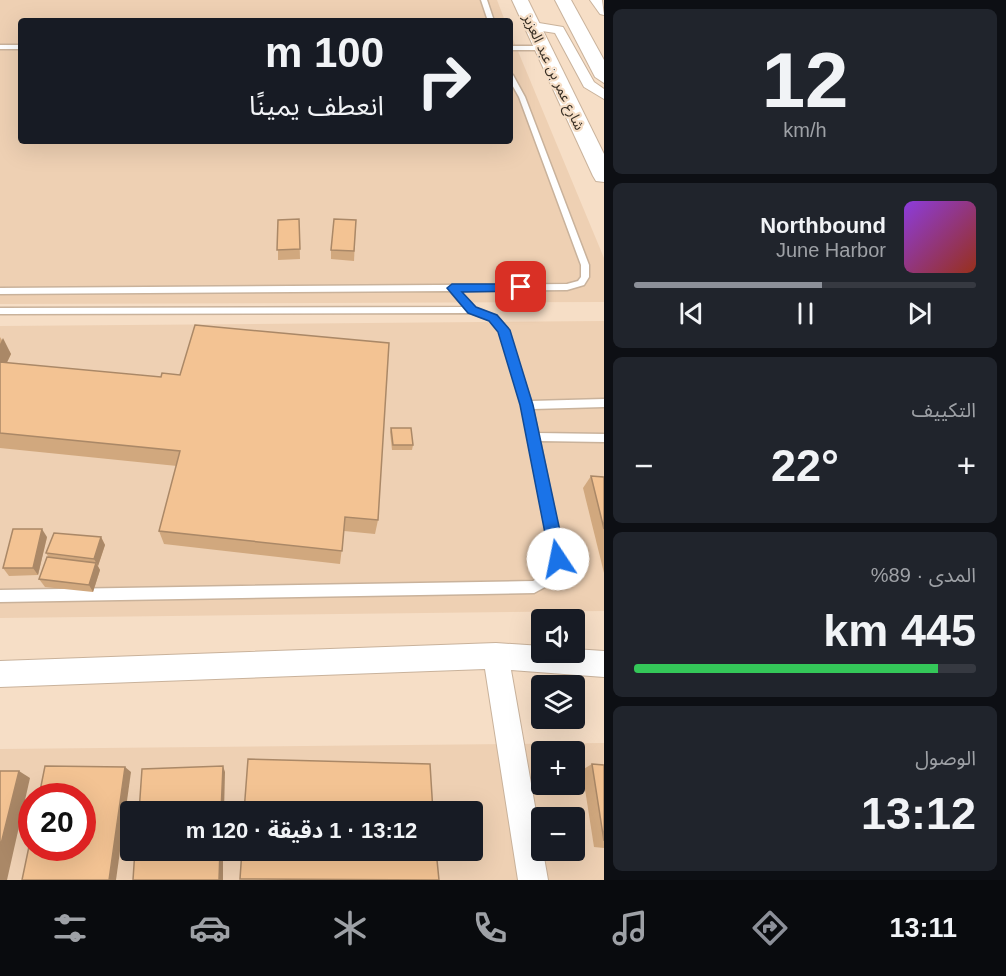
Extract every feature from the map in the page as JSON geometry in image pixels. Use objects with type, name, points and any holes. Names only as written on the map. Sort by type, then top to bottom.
[{"type":"main road","name":"شارع عمر بن عبد العزيز","points":[[520,0],[604,176]]},
{"type":"main road","points":[[563,0],[604,77]]},
{"type":"street","points":[[596,0],[604,12]]},
{"type":"street","points":[[533,26],[558,30],[589,84],[604,95]]},
{"type":"street","points":[[496,656],[533,880]]},
{"type":"street","points":[[0,674],[496,656],[604,664]]},
{"type":"lane","points":[[484,0],[490,18]]},
{"type":"lane","points":[[0,47],[18,47]]},
{"type":"lane","points":[[513,48],[543,48]]},
{"type":"lane","points":[[0,291],[567,287],[581,283],[585,277],[585,265],[513,79]]},
{"type":"lane","points":[[452,288],[472,310]]},
{"type":"lane","points":[[0,311],[472,310],[493,318],[504,330],[526,405],[558,559],[552,577],[534,587],[0,596]]},
{"type":"lane","points":[[526,405],[604,404]]},
{"type":"lane","points":[[534,437],[604,438]]},
{"type":"shaded area","points":[[0,0],[497,0],[504,18],[18,18],[18,144],[513,144],[513,39],[604,258],[604,302],[0,304]]},
{"type":"shaded area","points":[[604,321],[604,611],[531,609],[531,612],[0,618],[0,326]]},
{"type":"shaded area","points":[[585,743],[604,743],[604,880],[0,880],[0,749],[531,744],[531,795],[585,795]]},
{"type":"building","points":[[299,219],[300,249],[277,250],[278,220]]},
{"type":"building","points":[[334,219],[356,220],[354,251],[331,250]]},
{"type":"building","points":[[195,325],[389,343],[378,520],[345,517],[342,551],[159,531],[180,451],[0,433],[0,362],[161,377],[162,373],[180,375]]},
{"type":"building","points":[[391,428],[411,428],[413,445],[393,445]]},
{"type":"building","points":[[591,476],[604,477],[604,529]]},
{"type":"building","points":[[13,529],[42,529],[33,568],[3,568]]},
{"type":"building","points":[[54,533],[101,537],[94,559],[46,553]]},
{"type":"building","points":[[47,557],[96,563],[89,585],[39,579]]},
{"type":"building","points":[[248,759],[430,764],[432,801],[245,801]]},
{"type":"building","points":[[592,764],[604,765],[604,841]]},
{"type":"building","points":[[45,766],[125,767],[109,880],[22,880],[26,861],[96,861],[96,783],[42,783]]},
{"type":"building","points":[[223,766],[221,801],[140,801],[142,769]]},
{"type":"building","points":[[0,771],[19,771],[0,848]]},
{"type":"building","points":[[134,861],[220,861],[219,880],[133,880]]},
{"type":"building","points":[[241,861],[437,861],[439,880],[240,879]]},
{"type":"route","points":[[521,287],[452,288],[472,310],[493,318],[504,330],[534,437],[558,559]]}]
